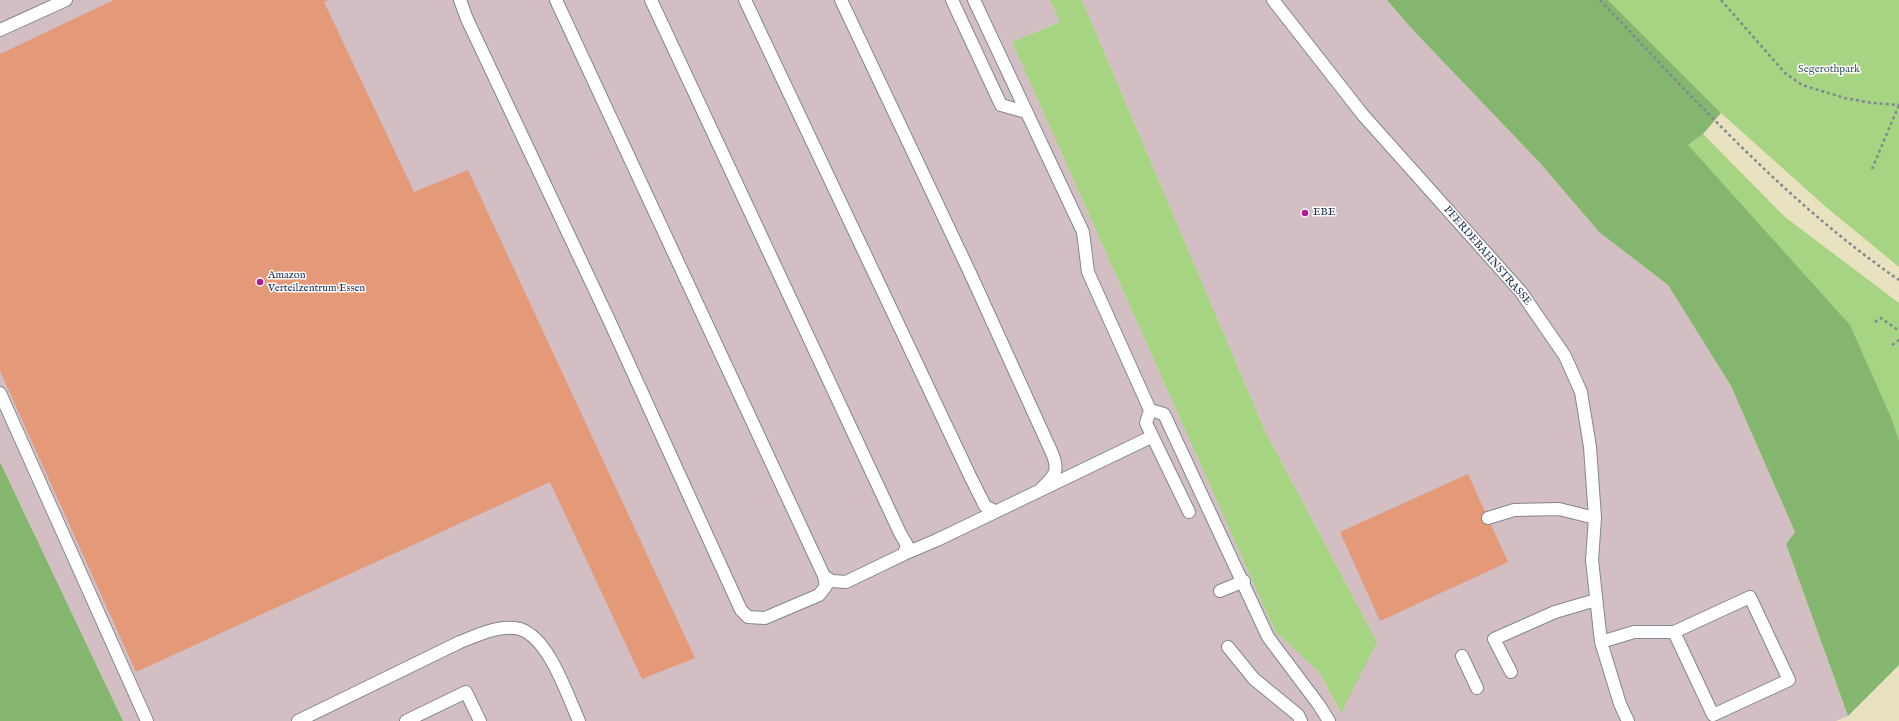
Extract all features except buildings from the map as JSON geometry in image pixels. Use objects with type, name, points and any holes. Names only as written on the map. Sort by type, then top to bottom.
[{"type":"lane","points":[[0,30],[66,0]]},
{"type":"lane","points":[[460,0],[467,20],[515,118],[741,610],[748,617],[765,618],[819,595],[826,586],[824,576],[556,0]]},
{"type":"lane","points":[[650,0],[900,533],[907,545],[904,554]]},
{"type":"lane","points":[[746,0],[971,478],[986,506],[995,511]]},
{"type":"lane","points":[[841,0],[971,275],[1057,465],[1054,477],[1041,489]]},
{"type":"lane","points":[[952,0],[1001,105],[1026,112]]},
{"type":"lane","points":[[974,0],[1083,232],[1088,272],[1150,410],[1146,423],[1189,512]]},
{"type":"lane","name":"PFERDEBAHNSTRASSE","points":[[1273,0],[1363,115],[1521,292],[1565,356],[1581,392],[1590,447],[1595,518],[1592,560],[1601,642],[1620,704],[1628,721]]},
{"type":"lane","points":[[0,393],[147,721]]},
{"type":"lane","points":[[1150,410],[1164,414],[1244,581],[1268,636],[1319,705],[1329,721]]},
{"type":"lane","points":[[824,576],[832,581],[846,582],[1041,489],[1115,456],[1152,437]]},
{"type":"lane","points":[[1488,518],[1514,510],[1559,509],[1595,518]]},
{"type":"lane","points":[[1220,591],[1244,581]]},
{"type":"lane","points":[[1601,642],[1634,632],[1674,632],[1750,597],[1789,680],[1713,715],[1674,632]]},
{"type":"lane","points":[[1511,672],[1494,639],[1555,612],[1596,600]]},
{"type":"lane","points":[[298,721],[460,642],[484,633],[504,628],[520,630],[537,640],[549,656],[579,721]]},
{"type":"lane","points":[[1228,647],[1254,679],[1298,715],[1301,721]]},
{"type":"lane","points":[[1462,656],[1477,688]]},
{"type":"lane","points":[[406,721],[466,692],[480,721]]},
{"type":"path","points":[[1600,0],[1748,154],[1812,213],[1869,259],[1899,280]]},
{"type":"path","points":[[1721,0],[1785,73],[1802,85],[1844,98],[1872,103],[1899,105],[1872,169]]},
{"type":"path","points":[[1875,322],[1881,318],[1899,332]]},
{"type":"path","points":[[1892,345],[1899,340]]},
{"type":"shaded area","points":[[0,0],[1050,0],[1060,22],[1012,42],[1275,631],[1319,672],[1340,712],[1377,642],[1265,431],[1082,0],[1387,0],[1412,29],[1540,163],[1599,232],[1668,285],[1731,386],[1795,532],[1786,544],[1848,716],[1836,721],[123,721],[0,462]]},
{"type":"green space","points":[[1050,0],[1082,0],[1265,431],[1377,642],[1341,713],[1319,672],[1275,631],[1012,42],[1060,22]]},
{"type":"green space","points":[[1387,0],[1608,0],[1721,113],[1703,134],[1688,145],[1850,325],[1893,422],[1899,441],[1899,665],[1848,716],[1786,544],[1795,532],[1731,386],[1668,285],[1599,232],[1540,163],[1412,29]]},
{"type":"green space","name":"Segerothpark","points":[[1608,0],[1899,0],[1899,267],[1826,207],[1721,113]]},
{"type":"green space","points":[[1703,134],[1785,217],[1899,303],[1899,441],[1893,422],[1688,145]]},
{"type":"green space","points":[[0,462],[123,721],[0,721]]},
{"type":"place","name":"EBE","points":[[1305,213]]},
{"type":"place","name":"Amazon Verteilzentrum Essen","points":[[260,282]]}]
